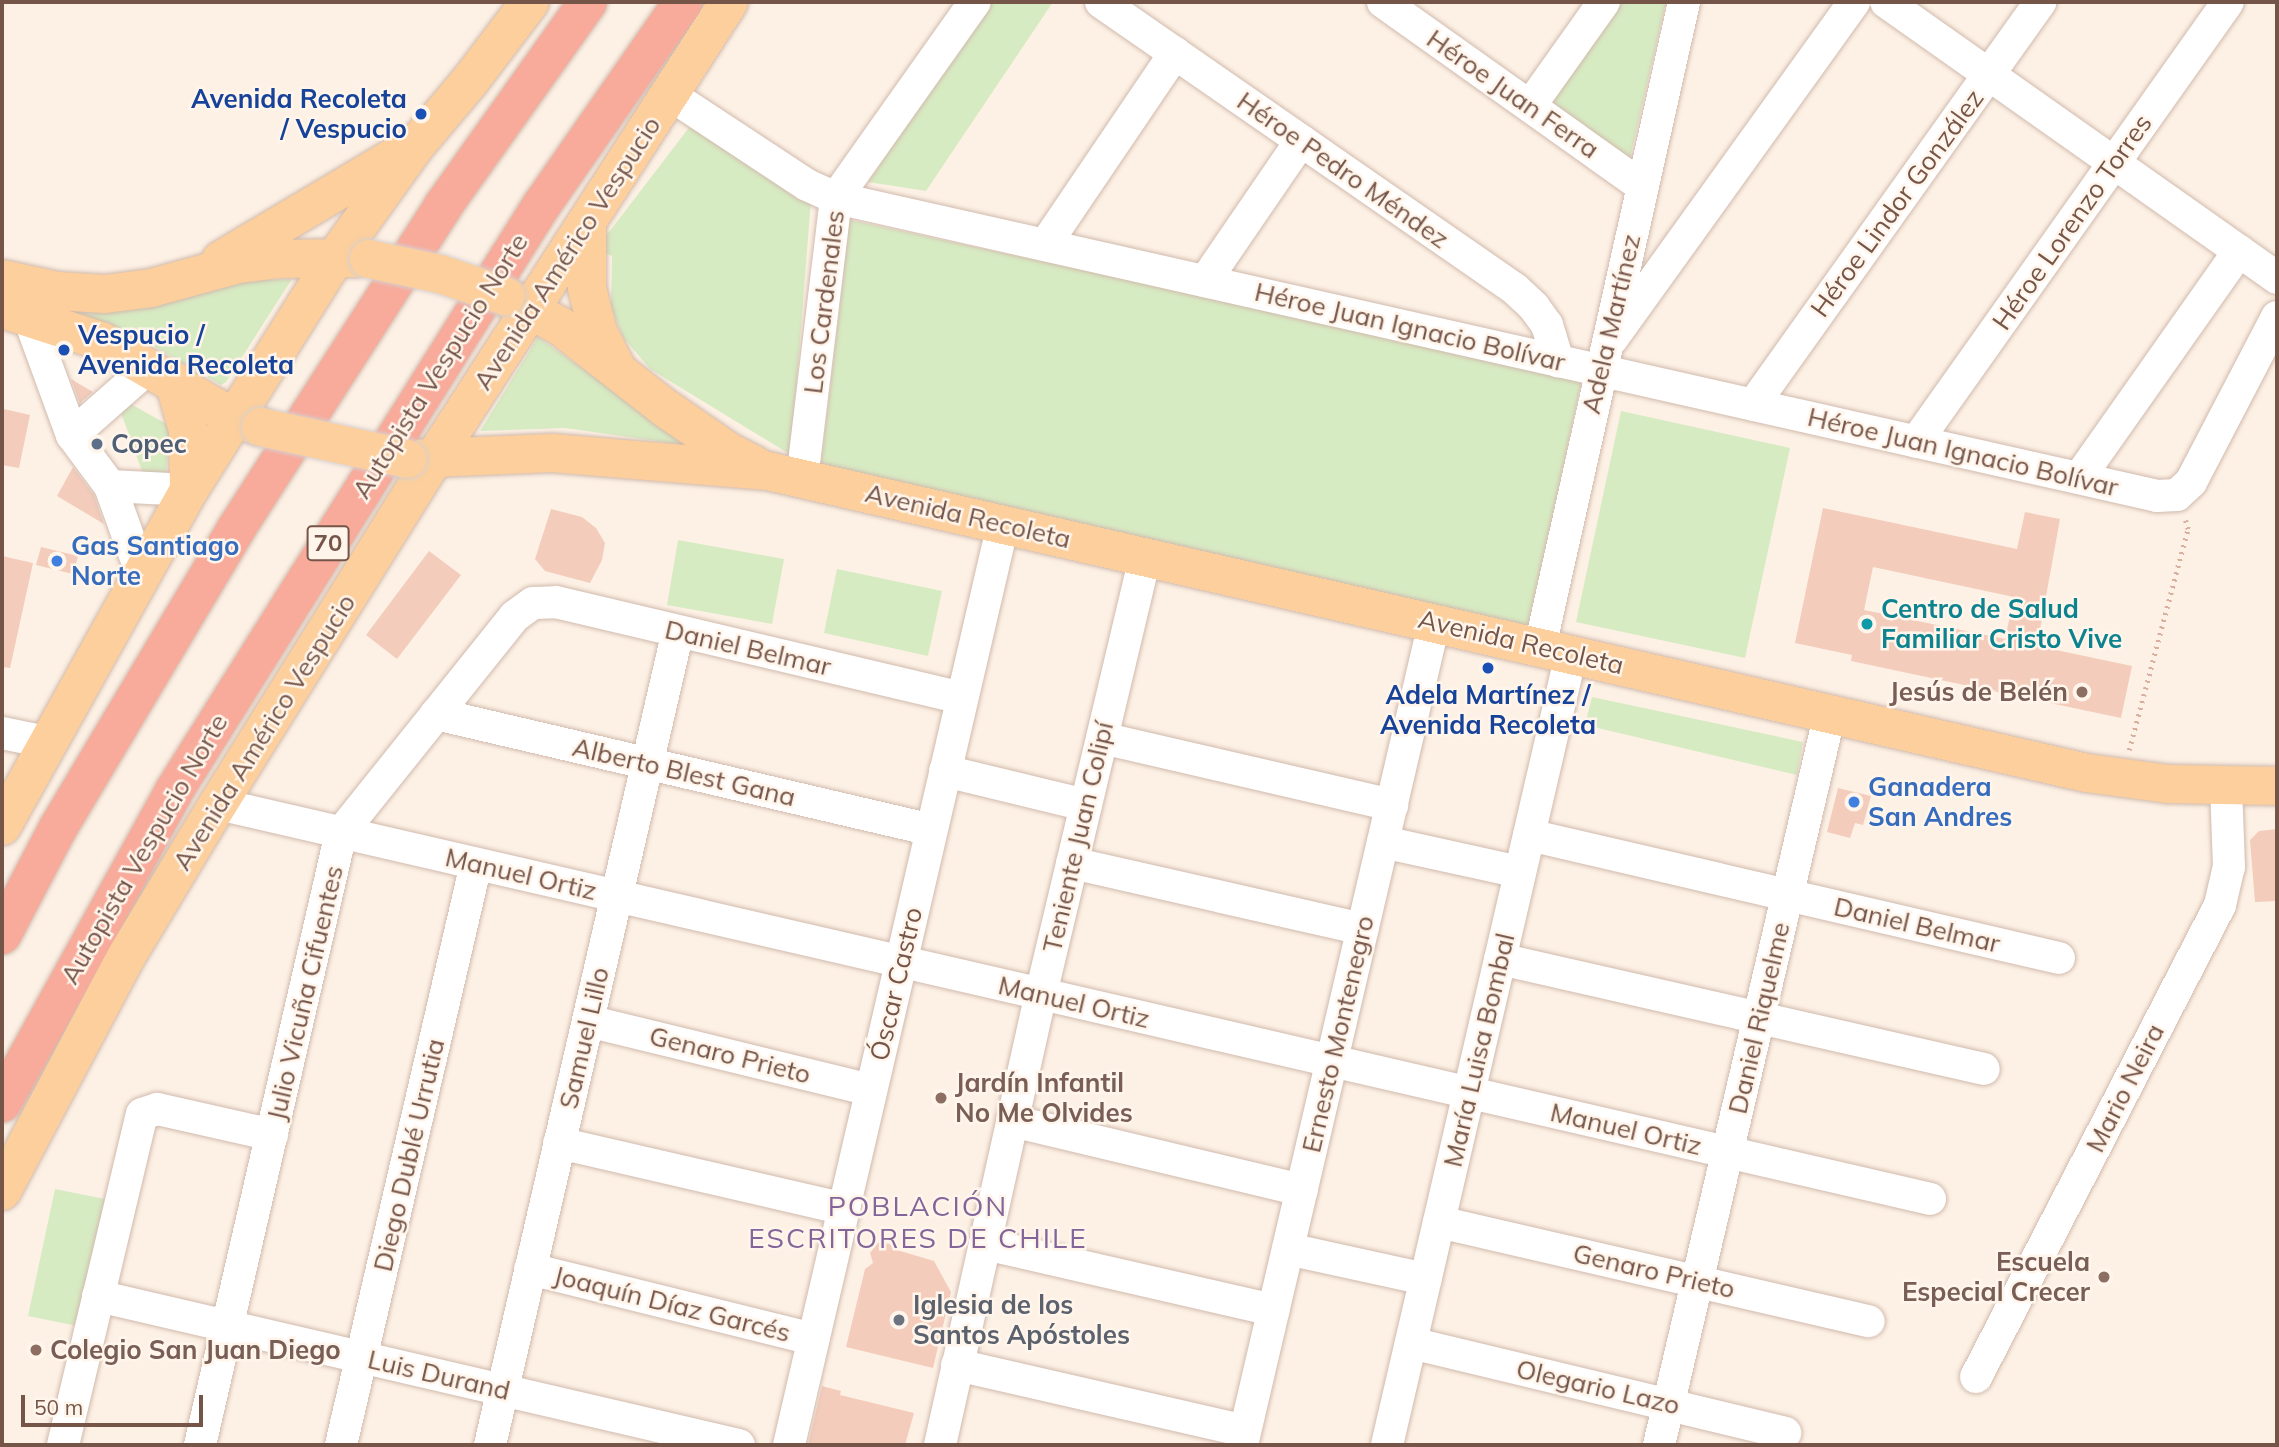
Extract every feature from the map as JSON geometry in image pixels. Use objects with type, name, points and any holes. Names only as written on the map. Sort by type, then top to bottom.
[{"type":"highway","points":[[2,935],[58,828],[236,529],[443,206],[588,2]]},
{"type":"highway","name":"Autopista Vespucio Norte","points":[[2,1103],[174,791],[541,206],[683,2]]},
{"type":"main road","points":[[2,825],[189,490],[248,422],[352,258],[416,145],[470,81],[530,2]]},
{"type":"main road","name":"Avenida Américo Vespucio","points":[[2,1191],[119,969],[420,460],[518,303],[587,225],[729,2]]},
{"type":"main road","points":[[202,272],[416,145]]},
{"type":"main road","points":[[587,225],[585,267],[592,310],[618,372]]},
{"type":"main road","name":"Avenida Recoleta","points":[[2,279],[57,292],[105,294],[151,288],[202,272],[278,259],[352,258],[440,274],[518,303],[560,326],[706,437],[785,475]]},
{"type":"main road","name":"Avenida Recoleta","points":[[15,312],[101,341],[248,422],[420,460],[552,453],[785,475],[2122,779],[2226,787],[2277,786]]},
{"type":"main road","points":[[162,374],[188,429],[189,490]]},
{"type":"street","name":"Los Cardenales","points":[[785,475],[836,198],[975,2]]},
{"type":"street","name":"Héroe Pedro Méndez","points":[[1101,2],[1515,289],[1534,307],[1547,325],[1558,361]]},
{"type":"street","points":[[1530,106],[1604,2]]},
{"type":"street","name":"Adela Martínez","points":[[1556,651],[1602,360],[1684,2]]},
{"type":"street","points":[[1602,360],[1854,2]]},
{"type":"street","points":[[1886,2],[2277,278]]},
{"type":"street","name":"Héroe Lindor González","points":[[1753,405],[2040,2]]},
{"type":"street","name":"Héroe Lorenzo Torres","points":[[1916,442],[2228,2]]},
{"type":"street","name":"Héroe Juan Ferra","points":[[1393,4],[1642,186]]},
{"type":"street","points":[[1045,245],[1175,53]]},
{"type":"street","name":"Héroe Juan Ignacio Bolívar","points":[[669,94],[807,185],[836,198],[1558,361],[1602,360],[1753,405],[2157,496],[2177,495]]},
{"type":"street","points":[[1205,281],[1301,141]]},
{"type":"street","points":[[2079,478],[2239,251]]},
{"type":"street","points":[[15,312],[72,435],[110,486],[142,575]]},
{"type":"street","points":[[2177,495],[2191,482],[2277,317]]},
{"type":"street","points":[[72,435],[162,374]]},
{"type":"street","points":[[110,486],[189,490]]},
{"type":"street","name":"Óscar Castro","points":[[789,1445],[1003,524]]},
{"type":"street","name":"Teniente Juan Colipí","points":[[940,1445],[1041,994],[1145,557]]},
{"type":"street","name":"Daniel Belmar","points":[[533,603],[556,603],[962,698]]},
{"type":"street","name":"Julio Vicuña Cifuentes","points":[[200,1445],[341,833],[515,616],[533,603]]},
{"type":"street","name":"Ernesto Montenegro","points":[[1244,1438],[1434,623]]},
{"type":"street","name":"Samuel Lillo","points":[[490,1445],[678,631]]},
{"type":"street","name":"María Luisa Bombal","points":[[1387,1445],[1529,835],[1556,651]]},
{"type":"street","name":"Daniel Riquelme","points":[[1660,1445],[1830,713]]},
{"type":"street","name":"Alberto Blest Gana","points":[[436,714],[932,830]]},
{"type":"street","points":[[2,733],[46,742]]},
{"type":"street","points":[[1102,738],[1392,805]]},
{"type":"street","points":[[945,771],[1086,804]]},
{"type":"street","name":"Mario Neira","points":[[1976,1377],[2220,905],[2229,867],[2226,787]]},
{"type":"street","name":"Manuel Ortiz","points":[[218,804],[1930,1199]]},
{"type":"street","name":"Daniel Belmar","points":[[1529,835],[2059,958]]},
{"type":"street","points":[[1383,842],[1520,872]]},
{"type":"street","points":[[1072,863],[1363,929]]},
{"type":"street","name":"Diego Dublé Urrutia","points":[[341,1445],[477,864]]},
{"type":"street","points":[[1500,959],[1984,1069]]},
{"type":"street","name":"Genaro Prieto","points":[[588,1021],[872,1090]]},
{"type":"street","points":[[63,1445],[140,1119],[146,1110],[157,1109],[272,1135]]},
{"type":"street","points":[[1012,1121],[1301,1190]]},
{"type":"street","points":[[559,1143],[844,1209]]},
{"type":"street","name":"Genaro Prieto","points":[[1439,1222],[1869,1321]]},
{"type":"street","points":[[985,1244],[1274,1310]]},
{"type":"street","points":[[1288,1249],[1426,1279]]},
{"type":"street","name":"Joaquín Díaz Garcés","points":[[530,1269],[813,1339]]},
{"type":"street","name":"Luis Durand","points":[[98,1296],[740,1445]]},
{"type":"street","name":"Olegario Lazo","points":[[1411,1343],[1785,1433]]},
{"type":"street","points":[[957,1365],[1244,1438]]},
{"type":"path","points":[[2122,779],[2188,529],[2177,495]]},
{"type":"green space","points":[[992,2],[1053,2],[926,191],[868,182]]},
{"type":"green space","points":[[1615,2],[1666,2],[1628,166],[1554,105],[1552,91]]},
{"type":"green space","points":[[691,125],[811,200],[791,455],[650,369],[623,337],[611,307],[612,256],[596,249]]},
{"type":"green space","points":[[850,220],[1582,378],[1529,630],[821,465]]},
{"type":"green space","points":[[292,279],[226,382],[221,385],[132,334],[69,312],[244,281]]},
{"type":"green space","points":[[538,337],[692,446],[565,428],[480,431]]},
{"type":"green space","points":[[122,399],[170,426],[166,476],[143,474],[119,407]]},
{"type":"green space","points":[[1621,411],[1790,448],[1745,658],[1576,622]]},
{"type":"green space","points":[[678,540],[784,559],[772,624],[667,605]]},
{"type":"green space","points":[[837,569],[942,591],[928,656],[824,633]]},
{"type":"green space","points":[[1592,697],[1803,742],[1797,775],[1585,725]]},
{"type":"green space","points":[[55,1189],[105,1199],[77,1326],[28,1316]]},
{"type":"building","points":[[71,379],[93,392],[80,403]]},
{"type":"building","points":[[4,409],[30,415],[19,468],[2,465]]},
{"type":"building","points":[[73,467],[94,495],[104,524],[57,496]]},
{"type":"building","name":"Centro de Salud Familiar Cristo Vive","points":[[1823,508],[2017,549],[2025,512],[2060,519],[2037,646],[2132,666],[2121,718],[1851,661],[1852,655],[1795,643]],"holes":[[[1873,567],[2014,597],[2005,639],[1864,610]]]},
{"type":"building","points":[[551,509],[582,517],[596,528],[605,543],[602,560],[590,583],[545,571],[535,559]]},
{"type":"building","name":"Gas Santiago Norte","points":[[41,547],[78,556],[73,574],[36,565]]},
{"type":"building","points":[[429,551],[461,575],[397,659],[366,635]]},
{"type":"building","points":[[2,556],[33,563],[10,668],[2,667]]},
{"type":"building","points":[[1838,788],[1871,796],[1863,825],[1855,823],[1850,838],[1827,832]]},
{"type":"building","points":[[2277,829],[2277,901],[2255,902],[2250,840],[2259,831]]},
{"type":"building","name":"Iglesia de los Santos Apóstoles","points":[[878,1243],[890,1244],[897,1250],[934,1261],[951,1292],[933,1368],[846,1347],[865,1269],[873,1263],[870,1253]]},
{"type":"building","points":[[822,1386],[841,1391],[840,1395],[914,1413],[905,1445],[808,1445]]},
{"type":"place","name":"Avenida Recoleta / Vespucio","points":[[421,114]]},
{"type":"place","name":"Vespucio / Avenida Recoleta","points":[[64,350]]},
{"type":"place","name":"Copec","points":[[97,444]]},
{"type":"place","name":"Gas Santiago Norte","points":[[57,561]]},
{"type":"place","name":"Centro de Salud Familiar Cristo Vive","points":[[1867,624]]},
{"type":"place","name":"Adela Martínez / Avenida Recoleta","points":[[1488,668]]},
{"type":"place","name":"Jesús de Belén","points":[[2082,692]]},
{"type":"place","name":"Ganadera San Andres","points":[[1854,802]]},
{"type":"place","name":"Jardín Infantil No Me Olvides","points":[[941,1098]]},
{"type":"place","name":"Escuela Especial Crecer","points":[[2104,1277]]},
{"type":"place","name":"Iglesia de los Santos Apóstoles","points":[[899,1320]]},
{"type":"place","name":"Colegio San Juan Diego","points":[[36,1350]]},
{"type":"district","name":"POBLACIÓN ESCRITORES DE CHILE","points":[[918,1222]]}]
